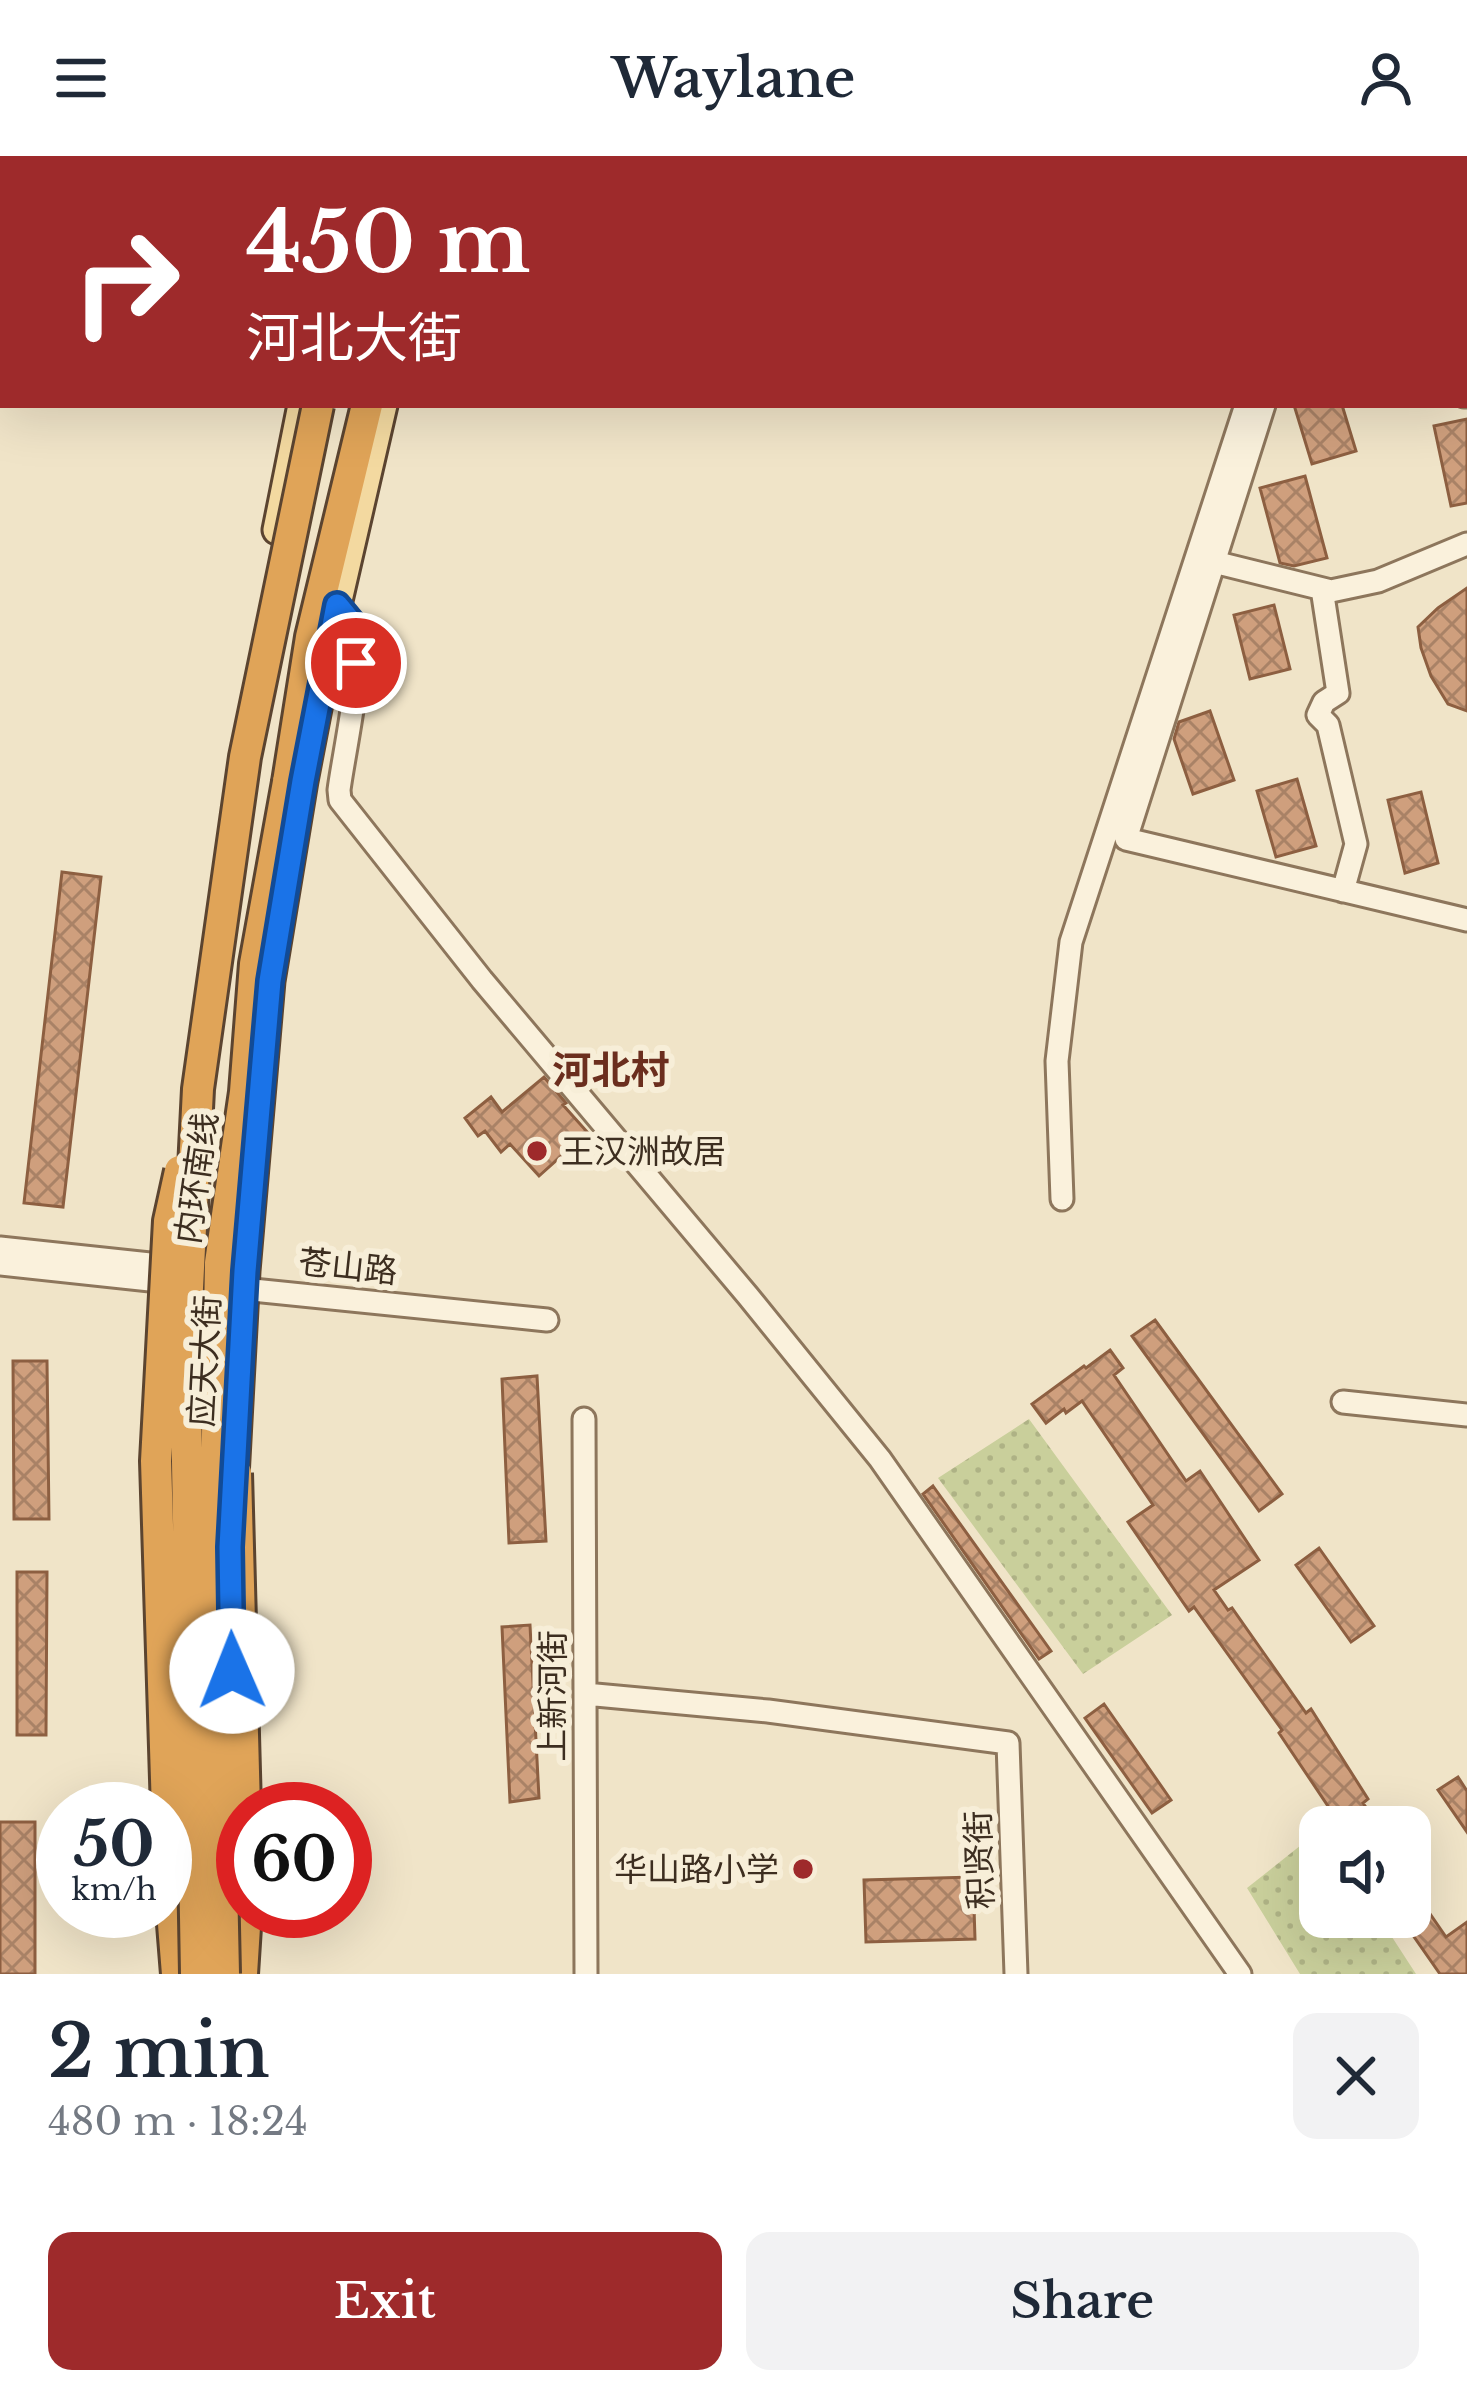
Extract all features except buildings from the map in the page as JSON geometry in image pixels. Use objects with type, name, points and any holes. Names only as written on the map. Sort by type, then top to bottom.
[{"type":"highway","name":"内环南线","points":[[196,1974],[185,1347],[199,1089],[245,757],[316,408]]},
{"type":"highway","name":"内环南线","points":[[224,1974],[215,1549],[220,1263],[245,1092],[255,964],[311,637],[366,408]]},
{"type":"highway","points":[[178,1974],[169,1874],[156,1461],[169,1221],[199,1089]]},
{"type":"highway","points":[[244,1782],[232,1349],[245,1092]]},
{"type":"highway","points":[[240,1974],[243,1938]]},
{"type":"main road","name":"应天大街","points":[[178,1974],[172,1543],[175,1274],[205,939],[223,813],[301,408]]},
{"type":"main road","name":"应天大街","points":[[240,1974],[230,1547],[245,1280],[270,981],[337,605],[382,408]]},
{"type":"street","points":[[1062,1199],[1058,1061],[1071,942],[1245,408]]},
{"type":"street","points":[[1263,408],[1126,839],[1467,920]]},
{"type":"street","points":[[1214,562],[1331,591],[1378,581],[1467,544]]},
{"type":"street","points":[[1322,589],[1338,693],[1324,702],[1318,716],[1328,725],[1356,844],[1343,891]]},
{"type":"street","points":[[337,605],[357,635],[355,691],[340,800],[482,980],[880,1459],[1240,1974]]},
{"type":"street","name":"苍山路","points":[[0,1248],[175,1274]]},
{"type":"street","name":"苍山路","points":[[0,1264],[245,1280],[547,1320]]},
{"type":"street","points":[[1343,1402],[1467,1415]]},
{"type":"street","name":"上新河街","points":[[584,1419],[586,1974]]},
{"type":"street","name":"积贤街","points":[[585,1694],[768,1711],[1008,1743],[1016,1974]]},
{"type":"green space","points":[[1029,1419],[1172,1615],[1083,1674],[938,1478]]},
{"type":"green space","points":[[1299,1847],[1299,1938],[1393,1938],[1416,1974],[1300,1974],[1247,1888]]},
{"type":"place","name":"王汉洲故居","points":[[537,1151]]},
{"type":"place","name":"华山路小学","points":[[803,1869]]},
{"type":"district","name":"河北村","points":[[611,1070]]},
{"type":"route","points":[[232,1671],[230,1547],[245,1271],[270,981],[337,605],[356,628],[356,663]]}]
